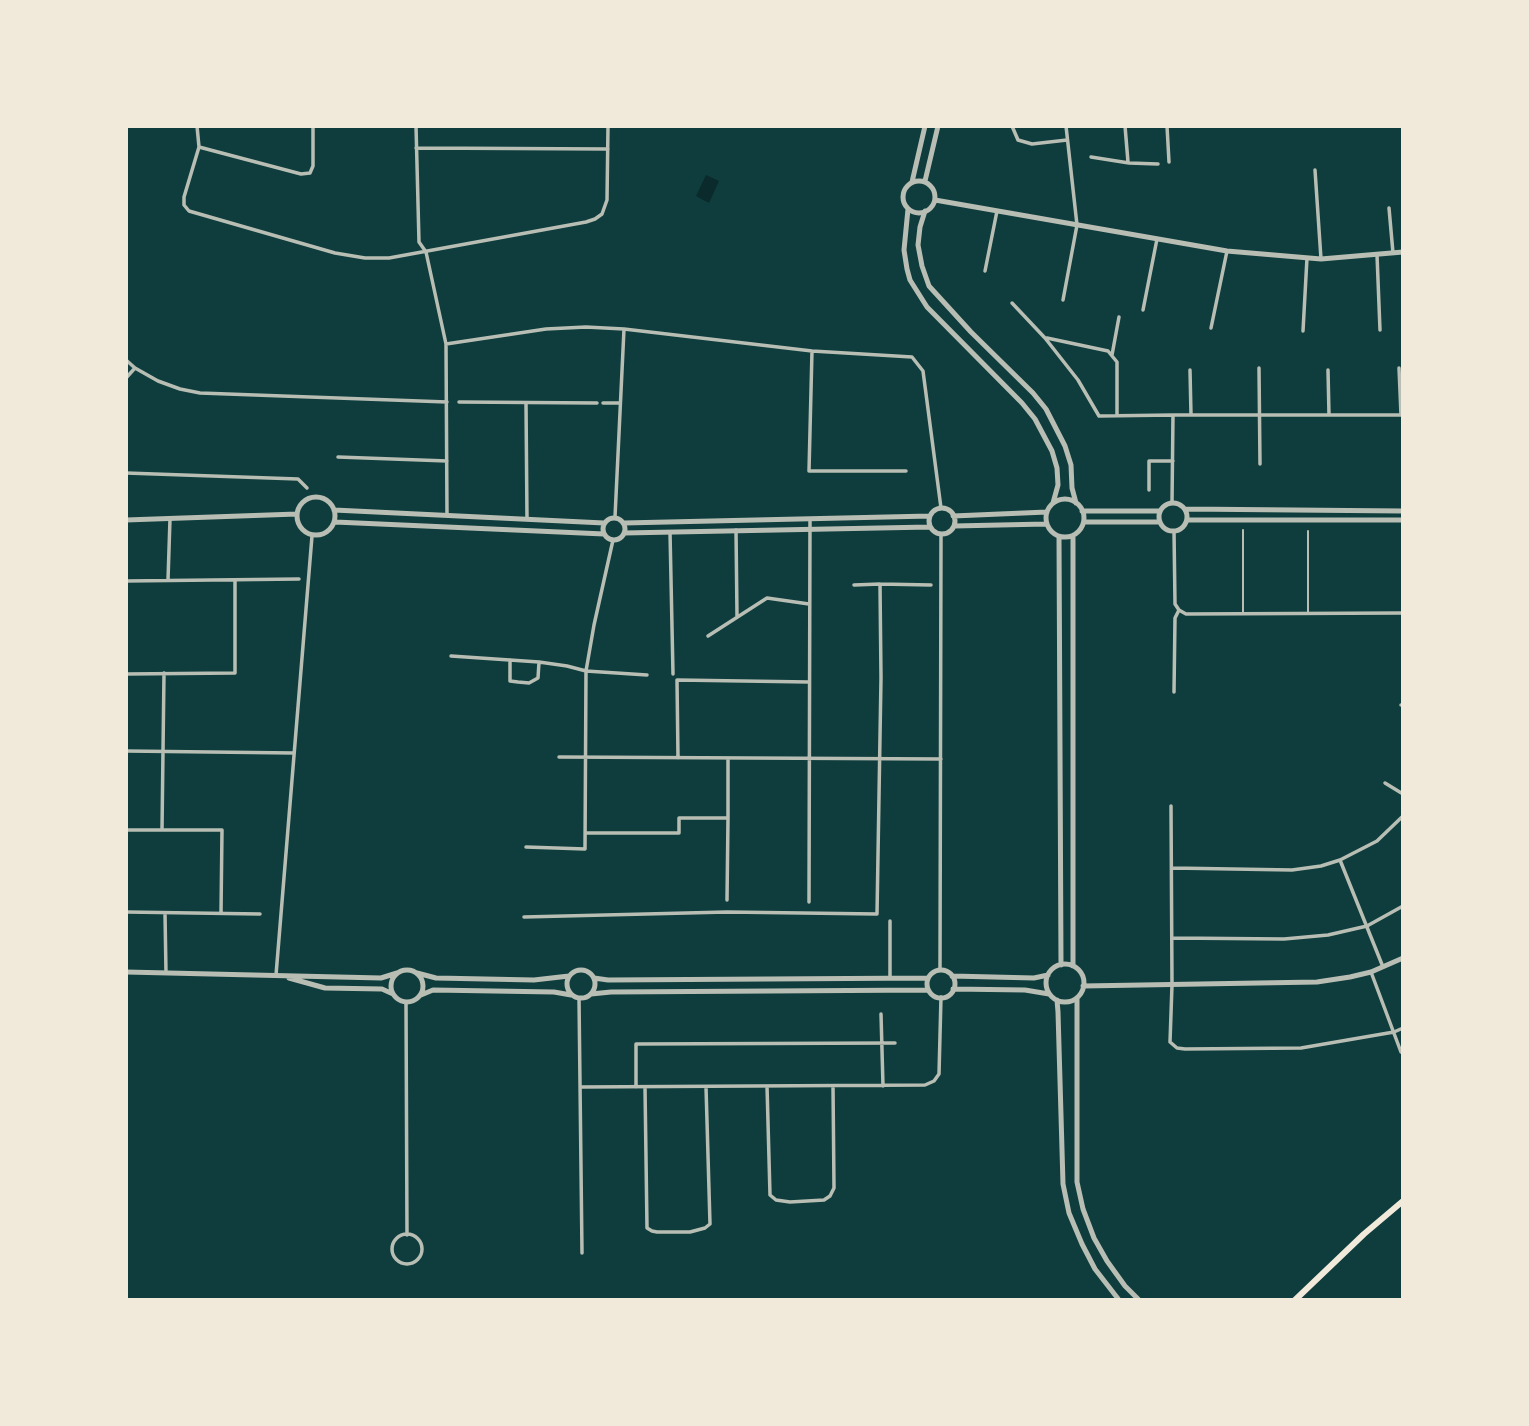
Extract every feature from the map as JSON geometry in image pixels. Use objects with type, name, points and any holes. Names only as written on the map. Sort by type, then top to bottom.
[{"type":"main road","points":[[1295,1300],[1403,1200]]},
{"type":"street","points":[[197,126],[198,147],[184,197],[184,205],[189,211],[335,253],[365,258],[389,258],[426,252],[595,219],[602,214],[607,200],[608,126]]},
{"type":"street","points":[[198,147],[301,174],[310,173],[313,166],[313,126]]},
{"type":"street","points":[[416,126],[419,242],[426,252],[446,344],[447,516]]},
{"type":"street","points":[[912,182],[925,126]]},
{"type":"street","points":[[925,181],[938,126]]},
{"type":"street","points":[[1012,126],[1018,140],[1032,144],[1067,140]]},
{"type":"street","points":[[1063,300],[1077,225],[1066,126]]},
{"type":"street","points":[[1125,126],[1129,163]]},
{"type":"street","points":[[1167,126],[1169,162]]},
{"type":"street","points":[[416,148],[608,149]]},
{"type":"street","points":[[1091,157],[1158,164]]},
{"type":"street","points":[[1315,170],[1321,259]]},
{"type":"street","points":[[908,209],[919,213],[930,208],[935,200],[933,189],[925,181],[912,182],[903,192],[908,209],[904,250],[910,280],[927,307],[1035,419],[1052,451],[1057,468],[1058,485],[1053,503],[1046,512],[1046,524],[1053,534],[1059,537],[1073,536],[1082,528],[1084,522],[1072,488],[1071,465],[1065,446],[1046,409],[1033,393],[929,286],[918,245],[925,211]]},
{"type":"street","points":[[935,200],[1227,251],[1321,259],[1403,252]]},
{"type":"street","points":[[1389,208],[1393,253]]},
{"type":"street","points":[[985,271],[997,211]]},
{"type":"street","points":[[1143,310],[1157,239]]},
{"type":"street","points":[[1211,328],[1227,251]]},
{"type":"street","points":[[1377,255],[1380,330]]},
{"type":"street","points":[[1303,331],[1307,258]]},
{"type":"street","points":[[1012,303],[1045,338],[1078,380],[1099,416],[1402,415],[1399,369]]},
{"type":"street","points":[[1112,355],[1119,317]]},
{"type":"street","points":[[446,344],[586,327],[812,351],[912,358],[923,371],[941,508]]},
{"type":"street","points":[[615,517],[624,329]]},
{"type":"street","points":[[1045,338],[1108,351],[1112,355],[1117,362],[1117,415]]},
{"type":"street","points":[[812,351],[810,471],[906,471]]},
{"type":"street","points":[[126,360],[158,381],[200,393],[447,402]]},
{"type":"street","points":[[126,378],[135,368]]},
{"type":"street","points":[[1259,368],[1260,464]]},
{"type":"street","points":[[1190,370],[1191,415]]},
{"type":"street","points":[[1328,370],[1329,415]]},
{"type":"street","points":[[459,402],[597,403]]},
{"type":"street","points":[[526,402],[527,519]]},
{"type":"street","points":[[603,403],[619,403]]},
{"type":"street","points":[[1172,503],[1173,415]]},
{"type":"street","points":[[338,457],[447,461]]},
{"type":"street","points":[[1149,490],[1149,461],[1173,461]]},
{"type":"street","points":[[126,473],[298,479],[307,488]]},
{"type":"street","points":[[314,497],[326,500],[334,510],[335,522],[324,534],[312,536],[299,526],[296,514],[302,503],[314,497]]},
{"type":"street","points":[[1053,503],[1064,499],[1076,503]]},
{"type":"street","points":[[1082,511],[1160,511],[1172,503],[1185,509],[1403,511]]},
{"type":"street","points":[[954,526],[950,511],[941,508],[930,516],[930,527],[941,534],[954,526],[1046,524]]},
{"type":"street","points":[[1160,511],[1160,522],[1165,529],[1174,531],[1182,528],[1187,520],[1185,509]]},
{"type":"street","points":[[334,510],[604,523]]},
{"type":"street","points":[[953,516],[1046,512]]},
{"type":"street","points":[[126,520],[296,514]]},
{"type":"street","points":[[624,523],[930,516]]},
{"type":"street","points":[[335,522],[604,534],[613,540],[624,533],[624,523],[615,517],[608,518],[604,523],[604,534]]},
{"type":"street","points":[[169,580],[170,519]]},
{"type":"street","points":[[809,902],[810,520]]},
{"type":"street","points":[[1187,520],[1403,520]]},
{"type":"street","points":[[1084,522],[1160,522]]},
{"type":"street","points":[[624,533],[930,527]]},
{"type":"street","points":[[736,530],[737,617]]},
{"type":"street","points":[[1174,531],[1175,604],[1186,614],[1403,613]]},
{"type":"street","points":[[670,532],[673,674]]},
{"type":"street","points":[[940,970],[941,534]]},
{"type":"street","points":[[276,975],[312,536]]},
{"type":"street","points":[[1073,536],[1073,966]]},
{"type":"street","points":[[1059,537],[1061,965]]},
{"type":"street","points":[[526,846],[585,849],[586,671],[613,540]]},
{"type":"street","points":[[126,581],[299,579]]},
{"type":"street","points":[[126,674],[235,673],[235,580]]},
{"type":"street","points":[[524,916],[727,912],[877,914],[880,584]]},
{"type":"street","points":[[854,585],[931,585]]},
{"type":"street","points":[[708,636],[767,597],[810,604]]},
{"type":"street","points":[[1174,692],[1175,618],[1179,610]]},
{"type":"street","points":[[451,656],[539,662],[586,671],[647,675]]},
{"type":"street","points":[[510,660],[510,681],[529,683],[538,678],[539,662]]},
{"type":"street","points":[[162,830],[164,673]]},
{"type":"street","points":[[678,758],[677,680],[809,681]]},
{"type":"street","points":[[126,751],[294,753]]},
{"type":"street","points":[[559,757],[941,759]]},
{"type":"street","points":[[727,900],[728,758]]},
{"type":"street","points":[[1385,783],[1403,794]]},
{"type":"street","points":[[1171,806],[1170,1042],[1177,1048],[1185,1049],[1301,1048],[1394,1032],[1403,1028]]},
{"type":"street","points":[[1171,868],[1292,870],[1321,866],[1340,860],[1377,841],[1403,816]]},
{"type":"street","points":[[585,833],[679,833],[679,818],[728,818]]},
{"type":"street","points":[[126,830],[222,831],[221,913]]},
{"type":"street","points":[[1340,860],[1383,967]]},
{"type":"street","points":[[1172,938],[1284,939],[1328,935],[1367,926],[1403,906]]},
{"type":"street","points":[[126,912],[260,914]]},
{"type":"street","points":[[165,913],[166,973]]},
{"type":"street","points":[[890,921],[890,978]]},
{"type":"street","points":[[1083,986],[1317,982],[1371,972],[1403,958]]},
{"type":"street","points":[[1049,994],[1046,984],[1048,975],[1056,967],[1073,966],[1081,974],[1083,986],[1077,998],[1075,1013],[1077,1182],[1083,1209],[1094,1238],[1125,1286],[1139,1300]]},
{"type":"street","points":[[126,972],[381,978],[408,970],[436,978],[534,980],[569,976]]},
{"type":"street","points":[[571,995],[566,983],[569,976],[577,970],[587,971],[594,978],[596,985],[591,994]]},
{"type":"street","points":[[946,971],[952,976],[953,989],[947,996],[934,996],[928,990],[928,978],[933,972],[946,971]]},
{"type":"street","points":[[1371,972],[1401,1052]]},
{"type":"street","points":[[393,994],[391,983],[397,973]]},
{"type":"street","points":[[418,974],[423,983],[421,995]]},
{"type":"street","points":[[276,975],[325,988],[382,989],[406,1002],[433,990],[554,992],[579,998],[591,994],[625,992],[928,990]]},
{"type":"street","points":[[952,976],[1034,978],[1048,975]]},
{"type":"street","points":[[594,978],[928,978]]},
{"type":"street","points":[[953,989],[1025,990],[1049,994],[1057,1000],[1067,1002],[1077,998]]},
{"type":"street","points":[[581,1087],[925,1085],[934,1081],[939,1074],[941,997]]},
{"type":"street","points":[[579,998],[582,1253]]},
{"type":"street","points":[[1057,1000],[1063,1184],[1069,1213],[1082,1244],[1095,1269],[1119,1300]]},
{"type":"street","points":[[406,1002],[407,1235]]},
{"type":"street","points":[[881,1014],[883,1086]]},
{"type":"street","points":[[636,1087],[636,1044],[895,1043]]},
{"type":"street","points":[[767,1086],[770,1195],[776,1200],[789,1202],[824,1200],[834,1188],[833,1086]]},
{"type":"street","points":[[645,1087],[647,1227],[657,1232],[690,1232],[710,1224],[706,1087]]},
{"type":"street","points":[[407,1235],[416,1238],[421,1251],[417,1260],[403,1264],[396,1259],[392,1250],[397,1238],[407,1235]]},
{"type":"lane","points":[[1243,530],[1243,614]]},
{"type":"lane","points":[[1308,531],[1308,613]]},
{"type":"water","points":[[706,175],[719,181],[709,203],[696,196]]}]
